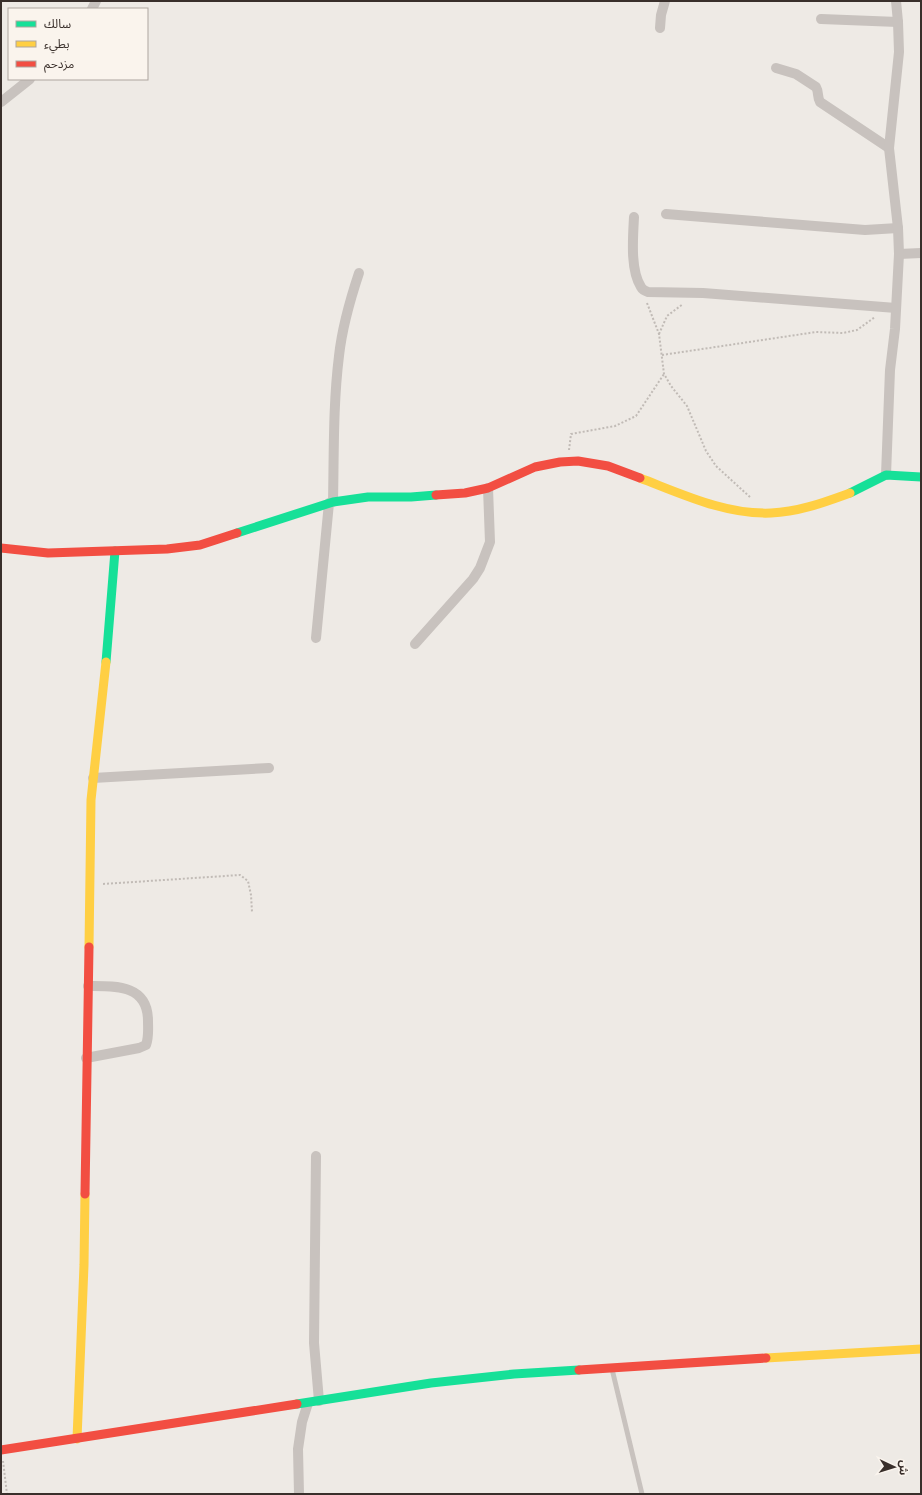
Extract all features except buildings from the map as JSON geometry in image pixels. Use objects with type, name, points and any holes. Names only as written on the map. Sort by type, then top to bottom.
[{"type":"main road","points":[[1,548],[48,553],[167,549],[200,545],[331,503],[368,497],[411,497],[465,493],[488,488],[535,467],[568,461],[578,461],[608,466],[712,505],[744,511],[767,512],[810,507],[852,492],[886,475],[921,476]]},
{"type":"main road","points":[[77,1439],[84,1265],[91,800],[110,622],[115,551]]},
{"type":"main road","points":[[1,1450],[431,1383],[514,1374],[921,1349]]},
{"type":"street","points":[[660,28],[660,15],[665,1]]},
{"type":"street","points":[[886,475],[892,308],[899,254],[898,228],[889,148],[899,52],[896,1]]},
{"type":"street","points":[[821,19],[898,22]]},
{"type":"street","points":[[776,68],[796,74],[816,87],[820,102],[889,148]]},
{"type":"street","points":[[1,102],[29,80]]},
{"type":"street","points":[[666,214],[865,230],[898,228]]},
{"type":"street","points":[[634,217],[633,231],[635,273],[641,288],[648,292],[703,293],[892,308]]},
{"type":"street","points":[[899,254],[921,253]]},
{"type":"street","points":[[316,638],[331,503],[339,355],[350,301],[359,273]]},
{"type":"street","points":[[415,644],[473,579],[480,568],[490,542],[488,488]]},
{"type":"street","points":[[93,778],[268,768]]},
{"type":"street","points":[[86,1058],[140,1048],[146,1045],[148,1038],[148,1013],[143,1001],[132,990],[121,987],[88,986]]},
{"type":"street","points":[[316,1156],[314,1343],[319,1401]]},
{"type":"street","points":[[299,1494],[298,1449],[302,1422],[308,1403]]},
{"type":"lane","points":[[612,1368],[642,1494]]},
{"type":"path","points":[[641,288],[659,334],[664,374],[671,386],[687,406],[706,451],[716,466],[767,512]]},
{"type":"path","points":[[659,334],[667,316],[685,302]]},
{"type":"path","points":[[662,356],[816,332],[843,333],[857,330],[892,308]]},
{"type":"path","points":[[568,461],[571,434],[615,426],[636,416],[664,374]]},
{"type":"path","points":[[90,885],[240,875],[248,881],[252,912]]},
{"type":"path","points":[[1,1450],[7,1494]]},
{"type":"traffic: fast","points":[[850,493],[886,475],[921,477]]},
{"type":"traffic: fast","points":[[237,533],[333,502],[368,497],[411,497],[436,495]]},
{"type":"traffic: fast","points":[[106,662],[115,551]]},
{"type":"traffic: fast","points":[[297,1404],[431,1383],[514,1374],[579,1370]]},
{"type":"traffic: slow","points":[[640,478],[704,502],[737,511],[754,513],[792,511],[850,493]]},
{"type":"traffic: slow","points":[[89,947],[91,800],[106,662]]},
{"type":"traffic: slow","points":[[77,1439],[84,1265],[85,1194]]},
{"type":"traffic: slow","points":[[766,1358],[921,1349]]},
{"type":"traffic: jam","points":[[436,495],[465,493],[488,488],[535,467],[560,462],[578,461],[608,466],[640,478]]},
{"type":"traffic: jam","points":[[1,548],[48,553],[167,549],[200,545],[237,533]]},
{"type":"traffic: jam","points":[[85,1194],[89,947]]},
{"type":"traffic: jam","points":[[579,1370],[766,1358]]},
{"type":"traffic: jam","points":[[1,1450],[297,1404]]}]
